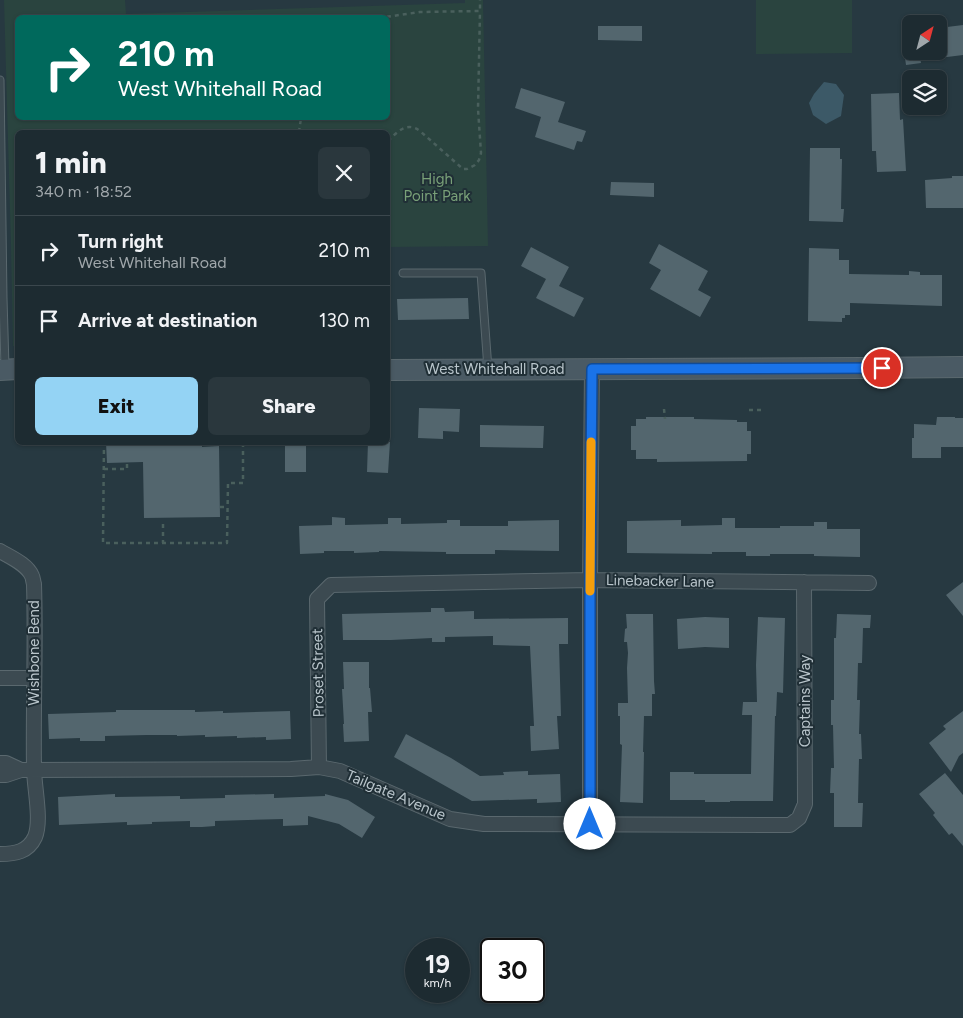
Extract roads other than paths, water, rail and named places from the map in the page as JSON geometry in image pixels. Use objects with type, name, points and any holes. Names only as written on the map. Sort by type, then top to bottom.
[{"type":"main road","name":"West Whitehall Road","points":[[390,370],[963,367]]},
{"type":"street","points":[[590,824],[592,369]]},
{"type":"street","name":"Wishbone Bend","points":[[0,551],[22,564],[32,575],[34,594],[34,678],[28,770],[38,825],[35,836],[28,847],[20,852],[0,854]]},
{"type":"street","name":"Linebacker Lane","points":[[331,585],[590,580],[869,583]]},
{"type":"street","name":"Captains Way","points":[[799,818],[805,804],[804,582]]},
{"type":"street","name":"Proset Street","points":[[318,767],[317,599],[331,585]]},
{"type":"street","points":[[0,678],[34,678]]},
{"type":"street","name":"Tailgate Avenue","points":[[0,763],[28,770]]},
{"type":"street","name":"Tailgate Avenue","points":[[0,775],[28,770],[291,769],[318,767],[340,771],[450,819],[484,824],[790,825],[799,818]]},
{"type":"lane","points":[[0,80],[3,298],[7,370]]},
{"type":"lane","points":[[403,273],[481,273],[488,369]]},
{"type":"water","points":[[824,82],[836,84],[844,95],[841,116],[826,124],[813,115],[809,103]]},
{"type":"park label","name":"High Point Park","points":[[437,188]]}]
